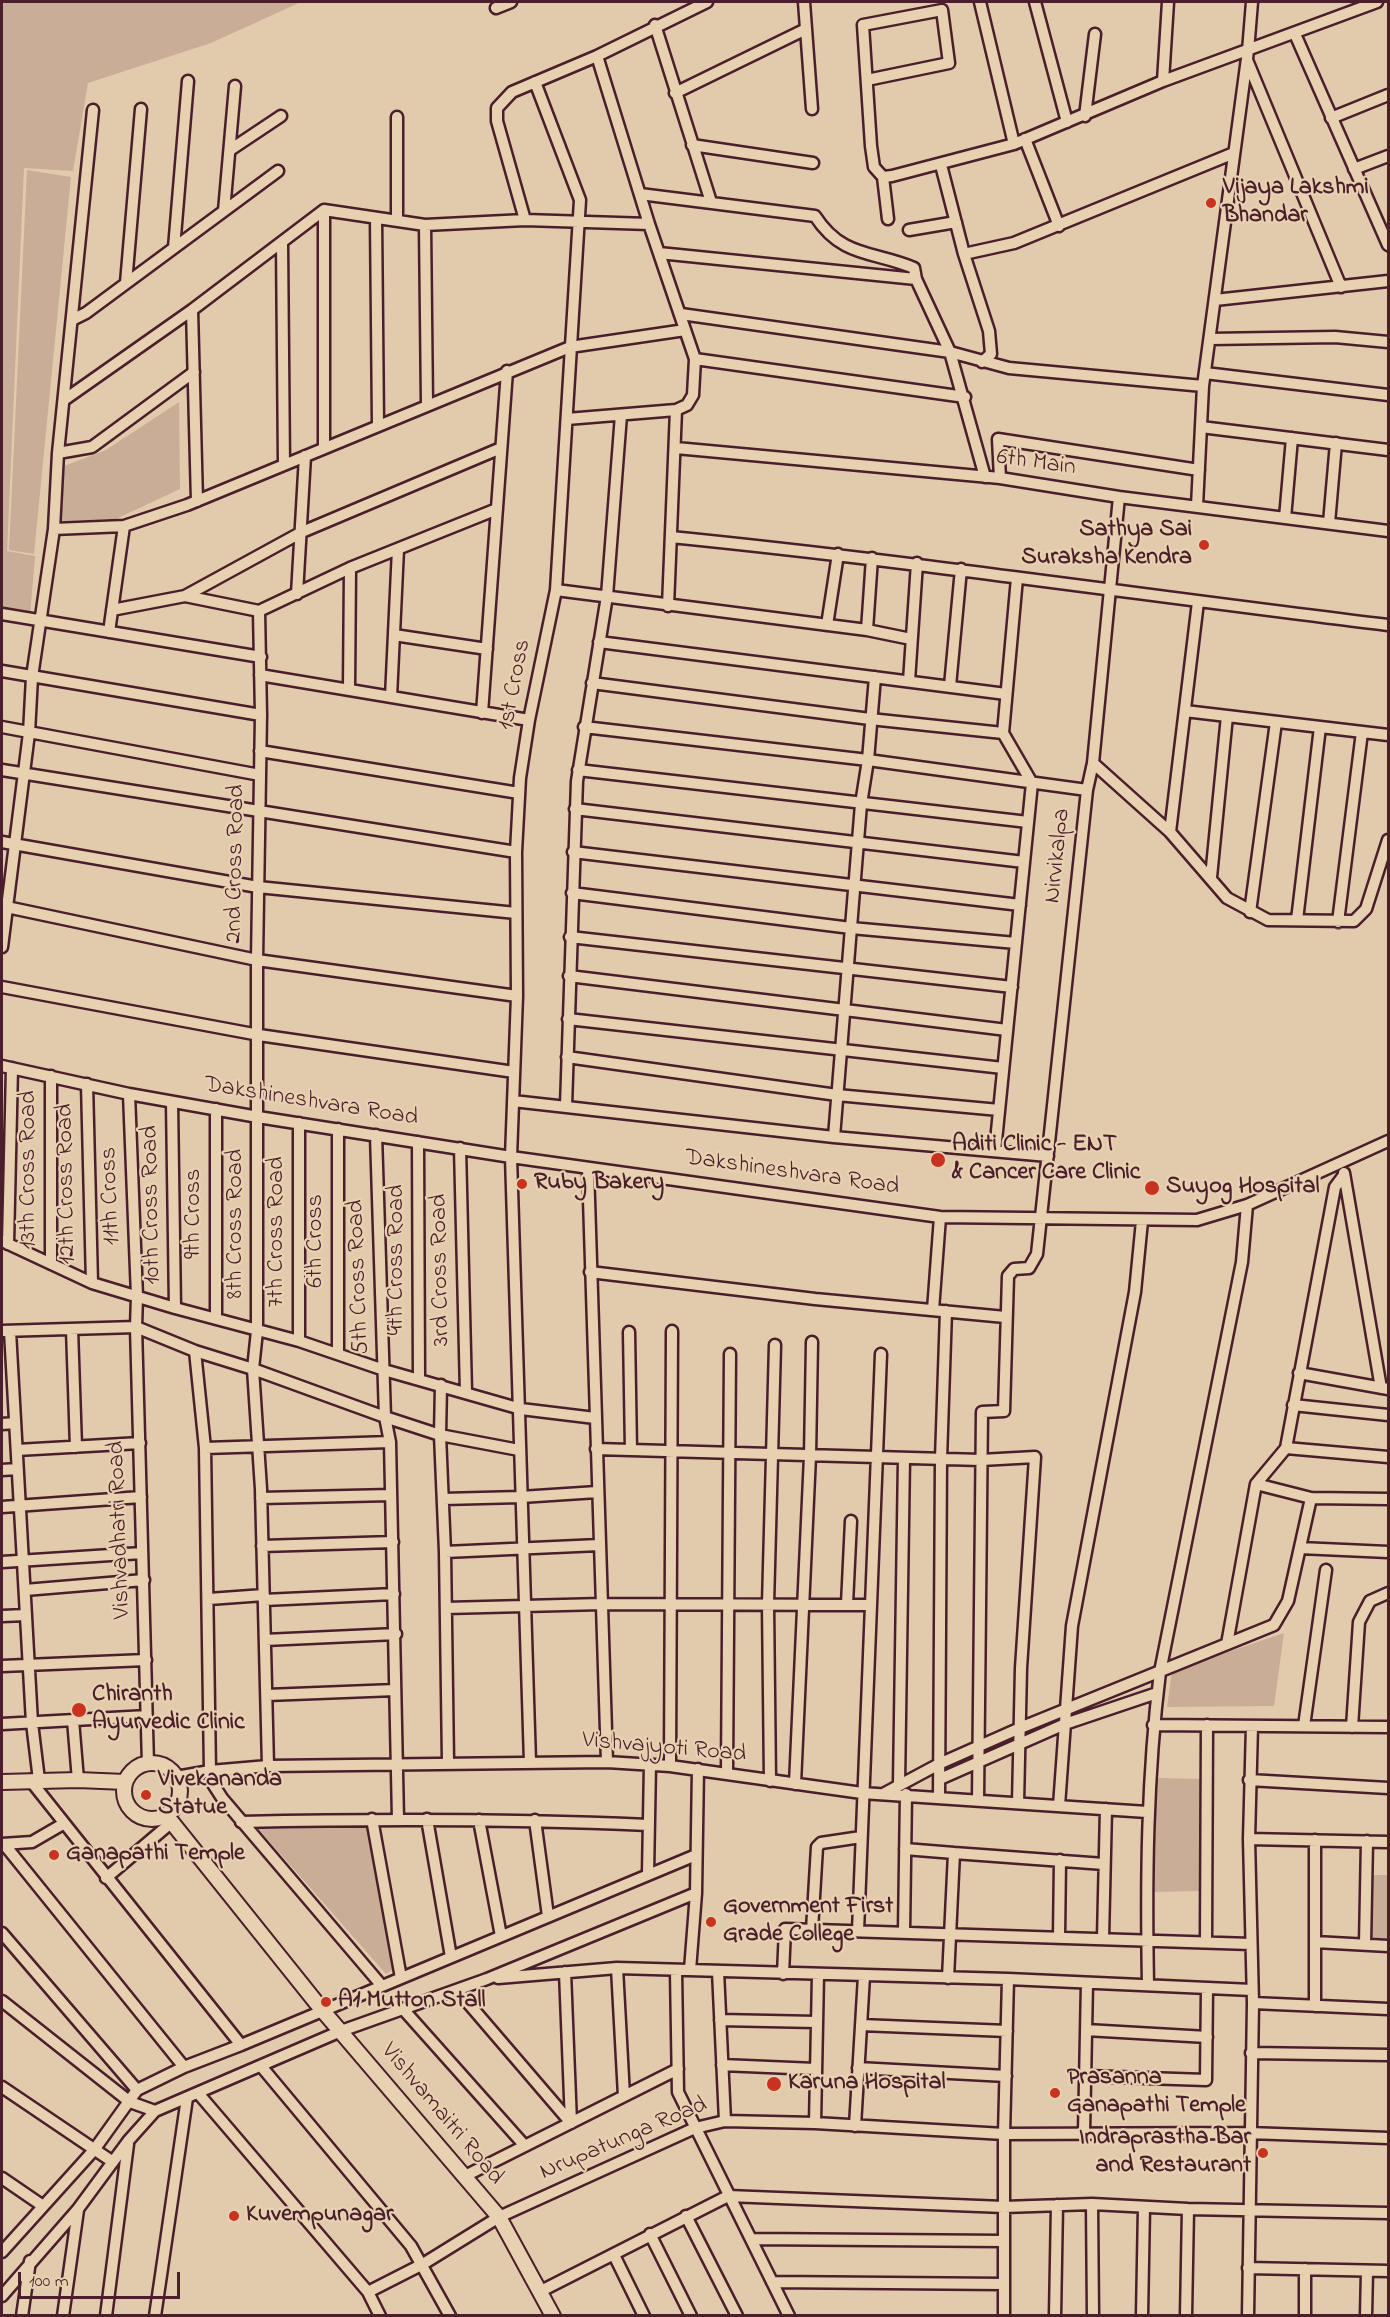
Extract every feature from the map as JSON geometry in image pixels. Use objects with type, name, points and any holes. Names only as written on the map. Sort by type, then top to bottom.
[{"type":"street","points":[[496,8],[511,2]]},
{"type":"street","points":[[525,220],[501,140],[497,108],[512,92],[597,56],[655,25],[707,2]]},
{"type":"street","points":[[804,2],[812,109]]},
{"type":"street","points":[[980,2],[1014,144]]},
{"type":"street","points":[[1035,2],[1067,122]]},
{"type":"street","points":[[1163,81],[1168,2]]},
{"type":"street","points":[[1197,506],[1203,386],[1247,56],[1252,2]]},
{"type":"street","points":[[883,177],[941,165],[1014,144],[1085,116],[1163,81],[1247,56],[1295,34],[1377,2]]},
{"type":"street","points":[[867,80],[949,63],[942,10],[863,25],[867,80],[874,167],[883,177],[888,219]]},
{"type":"street","points":[[655,25],[711,202]]},
{"type":"street","points":[[675,93],[806,29]]},
{"type":"street","points":[[1085,116],[1095,34]]},
{"type":"street","points":[[1295,34],[1389,245]]},
{"type":"street","points":[[567,419],[676,410],[687,405],[693,395],[695,359],[649,224],[597,56]]},
{"type":"street","points":[[1247,56],[1341,286]]},
{"type":"street","points":[[174,248],[188,81]]},
{"type":"street","name":"1st Cross","points":[[530,1762],[519,1450],[521,1409],[511,1157],[517,996],[516,852],[519,793],[528,720],[556,590],[580,200],[535,82]]},
{"type":"street","points":[[224,211],[235,86]]},
{"type":"street","points":[[1331,118],[1389,95]]},
{"type":"street","points":[[2,947],[4,906],[28,734],[32,677],[54,529],[58,453],[93,110]]},
{"type":"street","points":[[126,283],[141,110]]},
{"type":"street","points":[[230,150],[281,116]]},
{"type":"street","points":[[397,117],[397,221]]},
{"type":"street","points":[[1025,139],[1059,226]]},
{"type":"street","points":[[692,144],[813,163]]},
{"type":"street","points":[[964,254],[1014,243],[1234,153]]},
{"type":"street","points":[[1354,169],[1389,156]]},
{"type":"street","points":[[941,165],[964,254],[992,344],[991,354],[982,362]]},
{"type":"street","points":[[72,320],[278,171]]},
{"type":"street","points":[[640,194],[815,216],[824,230],[865,256],[914,268],[915,279],[950,352],[965,397],[985,477]]},
{"type":"street","points":[[64,400],[192,310],[324,210],[425,225],[525,220],[649,224]]},
{"type":"street","points":[[324,210],[324,448]]},
{"type":"street","points":[[376,218],[378,425]]},
{"type":"street","points":[[909,230],[956,222]]},
{"type":"street","points":[[425,225],[427,405]]},
{"type":"street","points":[[282,242],[284,465]]},
{"type":"street","points":[[659,253],[915,279]]},
{"type":"street","points":[[1215,300],[1389,281]]},
{"type":"street","points":[[192,310],[197,501]]},
{"type":"street","points":[[681,314],[950,352],[1009,368],[1203,386]]},
{"type":"street","points":[[54,529],[124,526],[197,501],[507,371],[570,347],[685,330]]},
{"type":"street","points":[[1210,339],[1335,337],[1389,342]]},
{"type":"street","points":[[695,359],[965,397]]},
{"type":"street","points":[[482,712],[507,371]]},
{"type":"street","points":[[58,453],[92,447],[194,372]]},
{"type":"street","points":[[1205,373],[1389,395]]},
{"type":"street","points":[[668,606],[676,410]]},
{"type":"street","points":[[566,1106],[573,852],[578,770],[608,596],[621,415]]},
{"type":"street","points":[[1201,427],[1389,450]]},
{"type":"street","points":[[1285,518],[1292,438]]},
{"type":"street","points":[[1000,478],[998,439],[1199,470]]},
{"type":"street","points":[[1329,523],[1335,443]]},
{"type":"street","points":[[112,610],[185,596],[302,532],[501,448]]},
{"type":"street","name":"6th Main","points":[[676,448],[1000,478],[1119,497],[1389,531]]},
{"type":"street","points":[[297,594],[305,456]]},
{"type":"street","name":"Nirvikalpa","points":[[1005,1317],[1008,1276],[1010,1271],[1029,1268],[1034,1263],[1041,1220],[1087,790],[1093,762],[1119,497]]},
{"type":"street","points":[[185,596],[259,611],[350,568],[497,509]]},
{"type":"street","points":[[109,632],[124,526]]},
{"type":"street","points":[[671,537],[917,563],[1109,591],[1389,626]]},
{"type":"street","points":[[391,697],[398,549]]},
{"type":"street","points":[[827,625],[838,554]]},
{"type":"street","points":[[867,630],[872,558]]},
{"type":"street","points":[[909,681],[917,563]]},
{"type":"street","points":[[349,690],[350,568]]},
{"type":"street","points":[[950,686],[961,569]]},
{"type":"street","points":[[995,1151],[1032,783],[1003,733],[1017,578]]},
{"type":"street","points":[[556,590],[867,630],[911,639]]},
{"type":"street","points":[[1170,832],[1198,602]]},
{"type":"street","name":"2nd Cross Road","points":[[258,1117],[257,960],[261,715],[259,611]]},
{"type":"street","points":[[2,614],[261,657]]},
{"type":"street","points":[[394,635],[486,649]]},
{"type":"street","points":[[599,642],[1006,694]]},
{"type":"street","points":[[2,671],[261,715]]},
{"type":"street","points":[[261,675],[528,720]]},
{"type":"street","points":[[834,1137],[861,804],[868,760],[875,677]]},
{"type":"street","points":[[592,683],[870,719],[1003,733]]},
{"type":"street","points":[[1185,711],[1389,735]]},
{"type":"street","points":[[1211,877],[1227,716]]},
{"type":"street","points":[[1250,912],[1276,722]]},
{"type":"street","points":[[1296,920],[1320,727]]},
{"type":"street","points":[[2,728],[260,775]]},
{"type":"street","points":[[584,728],[868,760],[1087,790]]},
{"type":"street","points":[[1338,922],[1362,732]]},
{"type":"street","points":[[260,751],[519,793]]},
{"type":"street","points":[[1093,762],[1170,832],[1227,898],[1268,920],[1354,921],[1366,909],[1389,840]]},
{"type":"street","points":[[2,770],[516,852]]},
{"type":"street","points":[[578,770],[1028,822]]},
{"type":"street","points":[[575,809],[1024,862]]},
{"type":"street","points":[[2,842],[258,887],[516,913]]},
{"type":"street","points":[[573,852],[1020,905]]},
{"type":"street","points":[[572,893],[851,928],[1016,943]]},
{"type":"street","points":[[4,906],[257,960],[517,996]]},
{"type":"street","points":[[570,937],[1012,987]]},
{"type":"street","points":[[569,976],[1007,1030]]},
{"type":"street","points":[[2,987],[259,1035],[514,1072]]},
{"type":"street","points":[[568,1019],[1003,1068]]},
{"type":"street","points":[[567,1057],[837,1095],[999,1110]]},
{"type":"street","points":[[7,1067],[5,1242],[92,1283],[175,1308],[299,1341],[384,1370],[521,1409],[595,1418]]},
{"type":"street","name":"Dakshineshvara Road","points":[[7,1067],[129,1094],[258,1117],[511,1157],[940,1217],[1041,1220],[1197,1220],[1247,1205],[1389,1141]]},
{"type":"street","name":"13th Cross Road","points":[[51,1076],[51,1264]]},
{"type":"street","name":"12th Cross Road","points":[[87,1084],[92,1283]]},
{"type":"street","name":"11th Cross","points":[[129,1094],[137,1296]]},
{"type":"street","points":[[513,1101],[834,1137],[1048,1156]]},
{"type":"street","name":"10th Cross Road","points":[[172,1102],[175,1308]]},
{"type":"street","name":"9th Cross","points":[[216,1109],[216,1318]]},
{"type":"street","name":"8th Cross Road","points":[[258,1117],[257,1331],[253,1369],[261,1498],[268,1766]]},
{"type":"street","name":"7th Cross Road","points":[[299,1123],[299,1341]]},
{"type":"street","name":"6th Cross","points":[[338,1129],[338,1353]]},
{"type":"street","name":"5th Cross Road","points":[[376,1135],[385,1417],[390,1442],[396,1634],[398,1819]]},
{"type":"street","name":"4th Cross Road","points":[[418,1142],[420,1379]]},
{"type":"street","name":"3rd Cross Road","points":[[460,1148],[466,1392]]},
{"type":"street","points":[[1299,1373],[1385,1388],[1341,1161]]},
{"type":"street","points":[[588,1168],[607,1762]]},
{"type":"street","points":[[1227,1644],[1256,1484],[1286,1448],[1335,1187],[1344,1175]]},
{"type":"street","points":[[1148,1984],[1147,1812],[1157,1693],[1242,1262],[1247,1205]]},
{"type":"street","points":[[933,1310],[940,1217]]},
{"type":"street","points":[[1059,1806],[1072,1626],[1135,1292],[1142,1221]]},
{"type":"street","points":[[590,1272],[1005,1317],[1004,1411],[982,1412],[981,1745],[978,1800]]},
{"type":"street","name":"Vishvadhatri Road","points":[[137,1296],[148,1764]]},
{"type":"street","points":[[939,1797],[941,1459],[946,1311]]},
{"type":"street","points":[[241,2045],[63,1824],[34,1780],[17,1450],[15,1423],[7,1384],[6,1331],[136,1327],[195,1351],[440,1435],[519,1450]]},
{"type":"street","points":[[72,1329],[76,1447]]},
{"type":"street","points":[[629,1332],[631,1450]]},
{"type":"street","points":[[670,1766],[672,1332]]},
{"type":"street","points":[[795,1784],[810,1456],[812,1342]]},
{"type":"street","points":[[770,1781],[768,1604],[770,1454],[775,1345]]},
{"type":"street","points":[[195,1351],[205,1448],[210,1770],[213,1784],[241,1822],[382,1986]]},
{"type":"street","points":[[727,1773],[730,1354]]},
{"type":"street","points":[[858,1931],[869,1605],[881,1354]]},
{"type":"street","points":[[441,1385],[440,1435],[445,1552],[448,1762]]},
{"type":"street","points":[[1293,1405],[1389,1415]]},
{"type":"street","points":[[2,1424],[15,1423]]},
{"type":"street","points":[[205,1448],[390,1442]]},
{"type":"street","points":[[17,1450],[140,1443]]},
{"type":"street","points":[[1286,1448],[1389,1457]]},
{"type":"street","points":[[596,1449],[981,1460],[1035,1457],[1017,1803]]},
{"type":"street","points":[[899,1784],[904,1458]]},
{"type":"street","points":[[2,1470],[17,1469]]},
{"type":"street","points":[[1256,1484],[1311,1498],[1389,1499]]},
{"type":"street","points":[[442,1499],[597,1492]]},
{"type":"street","points":[[261,1498],[391,1495]]},
{"type":"street","points":[[2,1507],[141,1497]]},
{"type":"street","points":[[885,1793],[940,1764],[1066,1708],[1274,1625],[1288,1601],[1311,1498]]},
{"type":"street","points":[[847,1604],[851,1521]]},
{"type":"street","points":[[262,1545],[393,1542]]},
{"type":"street","points":[[445,1552],[599,1545]]},
{"type":"street","points":[[1300,1548],[1389,1552]]},
{"type":"street","points":[[2,1562],[142,1553]]},
{"type":"street","points":[[1305,1726],[1326,1570]]},
{"type":"street","points":[[25,1590],[144,1580]]},
{"type":"street","points":[[208,1599],[394,1593]]},
{"type":"street","points":[[1352,1727],[1359,1622],[1370,1601],[1389,1593]]},
{"type":"street","points":[[446,1608],[602,1604],[869,1605]]},
{"type":"street","points":[[2,1616],[26,1615]]},
{"type":"street","points":[[265,1640],[396,1634]]},
{"type":"street","points":[[2,1666],[146,1660]]},
{"type":"street","points":[[267,1695],[396,1690]]},
{"type":"street","points":[[940,1779],[1065,1725],[1157,1693]]},
{"type":"street","points":[[2,1724],[147,1716]]},
{"type":"street","points":[[73,1720],[78,1780]]},
{"type":"street","points":[[1153,1725],[1389,1727]]},
{"type":"street","points":[[1206,1942],[1207,1725]]},
{"type":"street","points":[[1248,2316],[1249,2133],[1253,2003],[1249,1839],[1252,1726]]},
{"type":"street","name":"Vishvajyoti Road","points":[[176,1777],[210,1770],[268,1766],[448,1762],[607,1762],[698,1769],[862,1793],[906,1794],[1147,1812]]},
{"type":"street","points":[[106,1878],[169,1819],[180,1795],[176,1777],[163,1765],[148,1764],[136,1768],[125,1782],[126,1800],[137,1815],[169,1819]]},
{"type":"street","points":[[648,1874],[650,1764]]},
{"type":"street","points":[[690,1970],[696,1893],[698,1769]]},
{"type":"street","points":[[2,1782],[78,1780],[125,1782]]},
{"type":"street","points":[[1249,1780],[1389,1788]]},
{"type":"street","points":[[904,1932],[906,1794]]},
{"type":"street","points":[[1103,1938],[1106,1809]]},
{"type":"street","name":"Vishvamaitri Road","points":[[169,1819],[323,2011],[499,2217],[554,2316]]},
{"type":"street","points":[[241,1822],[372,1819],[535,1820],[648,1826]]},
{"type":"street","points":[[372,1819],[401,1978]]},
{"type":"street","points":[[427,1819],[451,1957]]},
{"type":"street","points":[[479,1820],[501,1936]]},
{"type":"street","points":[[535,1820],[548,1916]]},
{"type":"street","points":[[2,1844],[32,1842],[63,1824]]},
{"type":"street","points":[[812,1930],[817,1847],[821,1843],[861,1837]]},
{"type":"street","points":[[1249,1839],[1389,1842]]},
{"type":"street","points":[[1315,1840],[1315,2006]]},
{"type":"street","points":[[1365,1944],[1367,1841]]},
{"type":"street","points":[[2,1844],[184,2067]]},
{"type":"street","points":[[905,1849],[1104,1863]]},
{"type":"street","points":[[948,1978],[954,1853]]},
{"type":"street","points":[[2,2252],[94,2150],[137,2090],[184,2067],[696,1855]]},
{"type":"street","points":[[1059,1937],[1060,1860]]},
{"type":"street","points":[[2,2296],[30,2261],[78,2209],[129,2140],[155,2111],[340,2031],[487,1979],[696,1893]]},
{"type":"street","points":[[783,1974],[785,1929],[1251,1944]]},
{"type":"street","points":[[2,1933],[137,2090]]},
{"type":"street","points":[[1315,1942],[1389,1946]]},
{"type":"street","points":[[487,1979],[617,1968],[1008,1979],[1252,1990]]},
{"type":"street","points":[[617,1968],[624,2096]]},
{"type":"street","points":[[676,1971],[678,2092],[789,2316]]},
{"type":"street","points":[[718,1971],[725,2121]]},
{"type":"street","points":[[565,1972],[571,2123]]},
{"type":"street","points":[[815,2123],[814,2069],[818,1975]]},
{"type":"street","points":[[855,2126],[864,1976]]},
{"type":"street","points":[[1004,2316],[1004,2134],[1008,1979]]},
{"type":"street","points":[[1084,2132],[1087,1983]]},
{"type":"street","points":[[1086,2076],[1206,2080],[1207,1989]]},
{"type":"street","points":[[457,1990],[571,2123]]},
{"type":"street","points":[[2,2001],[130,2102],[155,2111]]},
{"type":"street","points":[[1253,2003],[1389,2009]]},
{"type":"street","points":[[404,2009],[525,2146]]},
{"type":"street","points":[[720,2020],[816,2022]]},
{"type":"street","points":[[861,2025],[1007,2031]]},
{"type":"street","points":[[1086,2030],[1207,2037]]},
{"type":"street","points":[[1251,2053],[1389,2055]]},
{"type":"street","points":[[722,2065],[814,2069]]},
{"type":"street","points":[[261,2066],[411,2246],[450,2316]]},
{"type":"street","points":[[858,2068],[1006,2076]]},
{"type":"street","points":[[463,2177],[678,2069]]},
{"type":"street","points":[[2,2087],[113,2162]]},
{"type":"street","points":[[198,2093],[368,2292],[380,2316]]},
{"type":"street","points":[[155,2316],[187,2098]]},
{"type":"street","name":"Nrupatunga Road","points":[[368,2292],[423,2264],[499,2217],[695,2128],[725,2121],[815,2123],[1004,2134],[1249,2133],[1389,2138]]},
{"type":"street","points":[[105,2316],[129,2140]]},
{"type":"street","points":[[2,2178],[43,2206]]},
{"type":"street","points":[[541,2291],[728,2196],[1004,2207],[1092,2204],[1249,2211],[1389,2212]]},
{"type":"street","points":[[1092,2204],[1093,2316]]},
{"type":"street","points":[[1055,2316],[1057,2205]]},
{"type":"street","points":[[1142,2316],[1144,2207]]},
{"type":"street","points":[[63,2316],[78,2209]]},
{"type":"street","points":[[1186,2316],[1188,2209]]},
{"type":"street","points":[[686,2216],[737,2316]]},
{"type":"street","points":[[650,2234],[691,2316]]},
{"type":"street","points":[[752,2239],[1004,2241]]},
{"type":"street","points":[[614,2255],[644,2316]]},
{"type":"street","points":[[22,2316],[30,2261]]},
{"type":"street","points":[[1248,2268],[1389,2271]]},
{"type":"street","points":[[1305,2270],[1305,2316]]},
{"type":"street","points":[[1366,2316],[1367,2271]]},
{"type":"street","points":[[772,2282],[1004,2284]]},
{"type":"shaded area","points":[[2,2],[301,2],[211,43],[88,83],[73,171],[24,168],[7,551],[35,556],[30,616],[2,610]]},
{"type":"shaded area","points":[[27,170],[71,177],[34,554],[9,550]]},
{"type":"shaded area","points":[[179,402],[180,489],[116,519],[61,521],[64,466],[106,450]]},
{"type":"shaded area","points":[[1284,1633],[1274,1706],[1167,1707],[1172,1671]]},
{"type":"shaded area","points":[[1156,1778],[1202,1779],[1202,1891],[1154,1892]]},
{"type":"shaded area","points":[[255,1825],[368,1826],[394,1969],[386,1974]]},
{"type":"shaded area","points":[[1371,1875],[1388,1875],[1388,1942],[1371,1943]]},
{"type":"place","name":"Vijaya Lakshmi Bhandar","points":[[1211,203]]},
{"type":"place","name":"Sathya Sai Suraksha Kendra","points":[[1204,545]]},
{"type":"place","name":"Aditi Clinic - ENT & Cancer Care Clinic","points":[[938,1160]]},
{"type":"place","name":"Ruby Bakery","points":[[522,1184]]},
{"type":"place","name":"Suyog Hospital","points":[[1152,1188]]},
{"type":"place","name":"Chiranth Ayurvedic Clinic","points":[[79,1710]]},
{"type":"place","name":"Vivekananda Statue","points":[[146,1795]]},
{"type":"place","name":"Ganapathi Temple","points":[[54,1855]]},
{"type":"place","name":"Government First Grade College","points":[[711,1922]]},
{"type":"place","name":"A1 Mutton Stall","points":[[326,2002]]},
{"type":"place","name":"Karuna Hospital","points":[[774,2084]]},
{"type":"place","name":"Prasanna Ganapathi Temple","points":[[1055,2093]]},
{"type":"place","name":"Indraprastha Bar and Restaurant","points":[[1263,2153]]},
{"type":"place","name":"Kuvempunagar","points":[[234,2216]]}]
